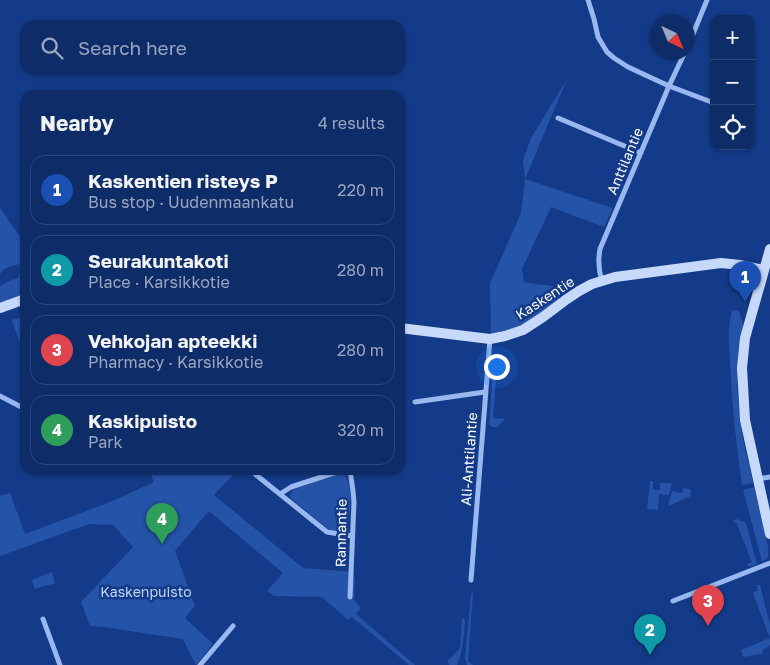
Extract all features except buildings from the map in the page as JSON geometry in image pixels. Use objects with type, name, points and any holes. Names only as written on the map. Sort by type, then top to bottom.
[{"type":"street","points":[[588,0],[598,37],[607,52],[619,62],[669,86],[710,101]]},
{"type":"street","points":[[695,29],[707,0]]},
{"type":"street","name":"Anttilantie","points":[[602,280],[599,274],[598,261],[600,249],[681,60]]},
{"type":"street","points":[[558,118],[641,152]]},
{"type":"street","points":[[770,249],[745,338],[742,368],[745,420],[770,534]]},
{"type":"street","name":"Kaskentie","points":[[405,329],[490,339],[523,330],[543,318],[567,298],[602,280],[721,263],[764,270]]},
{"type":"street","points":[[0,308],[20,301]]},
{"type":"street","name":"Ali-Anttilantie","points":[[471,580],[490,339]]},
{"type":"street","points":[[414,402],[485,392]]},
{"type":"street","points":[[0,396],[20,406]]},
{"type":"street","points":[[256,475],[327,532],[352,536]]},
{"type":"street","points":[[280,494],[291,487],[328,475]]},
{"type":"street","name":"Rannantie","points":[[350,598],[353,543],[353,496],[351,475]]},
{"type":"street","points":[[758,479],[770,477]]},
{"type":"street","points":[[673,601],[770,563]]},
{"type":"street","points":[[43,619],[60,665]]},
{"type":"street","points":[[200,665],[233,626]]},
{"type":"green space","points":[[567,79],[525,179],[523,160],[531,138]]},
{"type":"green space","points":[[525,179],[613,208],[604,227],[551,207],[522,269],[524,282],[572,289],[525,325],[491,334],[490,283],[521,213]]},
{"type":"green space","points":[[0,208],[20,237],[20,272],[19,264],[4,269],[0,274]]},
{"type":"green space","points":[[20,272],[20,296],[0,303],[0,286],[18,278]]},
{"type":"green space","points":[[732,310],[739,311],[744,326],[737,388],[742,435],[753,483],[742,485],[734,425],[731,379],[729,324]]},
{"type":"green space","points":[[20,318],[20,344],[12,320]]},
{"type":"green space","points":[[493,368],[497,368],[493,418],[505,419],[497,427],[489,425]]},
{"type":"green space","name":"Kaskenpuisto","points":[[151,475],[233,475],[214,495],[303,568],[354,572],[354,600],[361,608],[356,614],[415,665],[409,665],[352,617],[348,620],[322,597],[274,596],[267,591],[283,573],[209,511],[175,551],[195,606],[185,618],[213,644],[196,665],[183,639],[90,626],[81,602],[133,547],[113,525],[89,524],[0,556],[0,496],[10,493],[25,534],[115,500],[154,482]]},
{"type":"green space","points":[[335,475],[344,475],[350,493],[348,528],[345,531],[327,528],[291,498],[290,495],[293,490]]},
{"type":"green space","points":[[650,481],[653,481],[653,490],[660,490],[660,483],[672,483],[669,495],[659,494],[658,510],[647,509]]},
{"type":"green space","points":[[754,487],[768,547],[768,557],[763,562],[743,490]]},
{"type":"green space","points":[[683,488],[690,489],[691,496],[668,506],[672,491],[682,493]]},
{"type":"green space","points":[[737,519],[746,523],[757,564],[749,567],[747,564],[752,562],[736,522],[734,523],[733,521]]},
{"type":"green space","points":[[52,572],[55,583],[35,589],[32,581],[34,579]]},
{"type":"green space","points":[[756,585],[760,585],[770,625],[770,638],[753,593],[758,590]]},
{"type":"green space","points":[[473,593],[468,661],[473,665],[467,665],[465,658],[471,594]]},
{"type":"green space","points":[[462,618],[465,620],[461,654],[457,665],[450,665],[447,662],[460,648]]},
{"type":"green space","points":[[770,638],[770,645],[763,650],[762,654],[743,657],[741,650]]},
{"type":"place","name":"Kaskentien risteys P","points":[[745,302]]},
{"type":"place","name":"Kaskipuisto","points":[[162,544]]},
{"type":"place","name":"Vehkojan apteekki","points":[[708,626]]},
{"type":"place","name":"Seurakuntakoti","points":[[650,655]]}]
